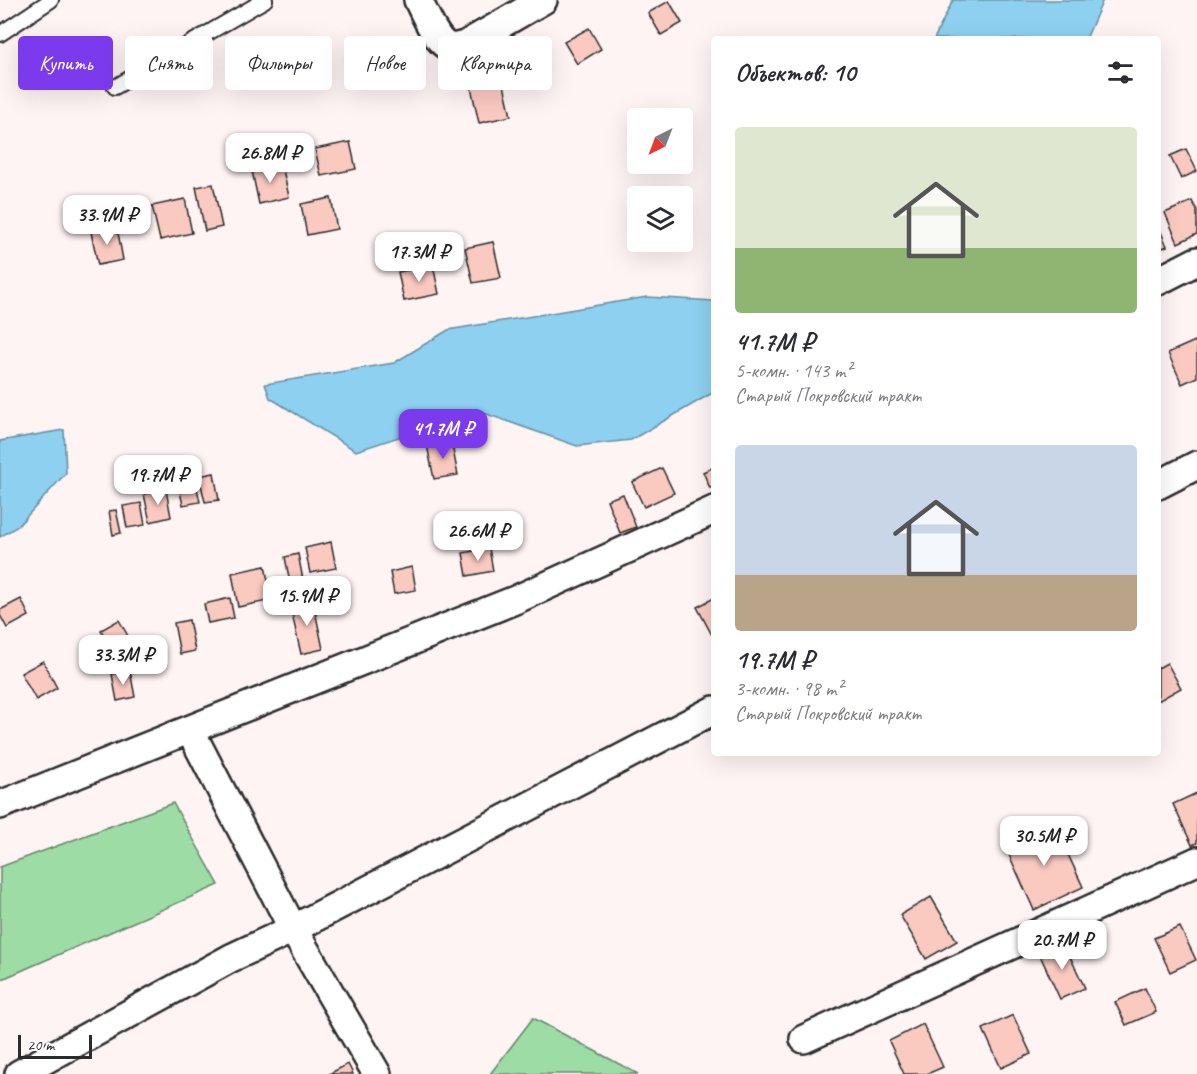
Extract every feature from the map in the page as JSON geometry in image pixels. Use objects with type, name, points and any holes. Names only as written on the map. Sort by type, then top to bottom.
[{"type":"street","points":[[418,0],[443,44],[451,47],[465,45],[543,0]]},
{"type":"street","points":[[1161,279],[1197,261]]},
{"type":"street","points":[[1161,483],[1197,465]]},
{"type":"street","points":[[0,805],[515,600],[711,511]]},
{"type":"street","points":[[19,1074],[231,958],[292,929],[711,712]]},
{"type":"street","points":[[190,730],[292,929],[377,1074]]},
{"type":"street","points":[[804,1040],[1197,861]]},
{"type":"lane","points":[[0,34],[51,0]]},
{"type":"lane","points":[[115,87],[265,0]]},
{"type":"green space","points":[[173,803],[219,885],[0,980],[0,867]]},
{"type":"green space","points":[[533,1018],[638,1074],[490,1074]]},
{"type":"water","points":[[953,0],[1103,0],[1087,36],[935,36]]},
{"type":"water","points":[[647,297],[711,301],[711,394],[631,440],[577,446],[478,411],[356,451],[270,398],[265,384],[394,363],[448,330]]},
{"type":"water","points":[[64,430],[66,473],[18,526],[0,537],[0,441]]},
{"type":"building","points":[[669,1],[682,23],[661,35],[648,13]]},
{"type":"building","points":[[589,28],[601,49],[577,64],[564,42]]},
{"type":"building","points":[[472,90],[505,90],[511,116],[479,123]]},
{"type":"building","points":[[350,142],[356,169],[321,176],[315,149]]},
{"type":"building","points":[[1186,149],[1197,171],[1181,179],[1170,156]]},
{"type":"building","points":[[282,165],[289,197],[259,204],[252,171]]},
{"type":"building","points":[[213,184],[222,227],[205,231],[196,187]]},
{"type":"building","points":[[331,198],[337,229],[307,235],[301,204]]},
{"type":"building","points":[[185,199],[192,233],[160,240],[152,206]]},
{"type":"building","points":[[1192,201],[1197,210],[1197,234],[1178,243],[1165,213]]},
{"type":"building","points":[[117,227],[123,260],[98,265],[91,232]]},
{"type":"building","points":[[1161,232],[1167,246],[1161,249]]},
{"type":"building","points":[[493,242],[501,278],[473,283],[465,248]]},
{"type":"building","points":[[433,265],[439,294],[404,301],[398,272]]},
{"type":"building","points":[[1195,341],[1197,377],[1182,384],[1168,353]]},
{"type":"building","points":[[451,440],[458,475],[434,479],[427,445]]},
{"type":"building","points":[[662,468],[674,493],[644,507],[632,482]]},
{"type":"building","points":[[711,468],[711,488],[710,488],[703,472]]},
{"type":"building","points":[[214,473],[219,500],[205,502],[199,476]]},
{"type":"building","points":[[196,484],[200,502],[183,505],[179,487]]},
{"type":"building","points":[[166,490],[171,517],[150,522],[144,494]]},
{"type":"building","points":[[623,494],[636,527],[620,533],[607,500]]},
{"type":"building","points":[[141,503],[145,525],[127,528],[123,506]]},
{"type":"building","points":[[116,510],[121,533],[113,535],[109,511]]},
{"type":"building","points":[[331,542],[336,568],[310,573],[305,548]]},
{"type":"building","points":[[489,548],[493,571],[467,576],[463,553]]},
{"type":"building","points":[[298,554],[304,585],[291,588],[285,557]]},
{"type":"building","points":[[265,566],[272,600],[238,607],[232,573]]},
{"type":"building","points":[[412,567],[416,590],[394,594],[390,572]]},
{"type":"building","points":[[230,598],[234,618],[208,623],[204,604]]},
{"type":"building","points":[[21,599],[29,616],[7,628],[0,615],[0,610]]},
{"type":"building","points":[[711,600],[711,633],[697,607]]},
{"type":"building","points":[[313,601],[323,649],[301,654],[290,605]]},
{"type":"building","points":[[119,620],[137,652],[118,662],[101,630]]},
{"type":"building","points":[[189,620],[195,651],[180,654],[174,623]]},
{"type":"building","points":[[43,661],[57,688],[36,700],[21,673]]},
{"type":"building","points":[[1167,663],[1181,688],[1161,699],[1161,666]]},
{"type":"building","points":[[130,671],[135,697],[117,701],[112,674]]},
{"type":"building","points":[[1197,793],[1197,843],[1192,845],[1173,804]]},
{"type":"building","points":[[1054,824],[1083,887],[1034,910],[1005,846]]},
{"type":"building","points":[[931,897],[957,941],[926,959],[900,915]]},
{"type":"building","points":[[1180,927],[1196,960],[1170,972],[1154,938]]},
{"type":"building","points":[[1063,942],[1085,988],[1060,999],[1039,953]]},
{"type":"building","points":[[1145,988],[1156,1012],[1126,1025],[1115,1002]]},
{"type":"building","points":[[1013,1015],[1031,1054],[1001,1068],[983,1029]]},
{"type":"building","points":[[923,1024],[943,1067],[927,1074],[904,1074],[889,1041]]},
{"type":"building","points":[[348,1064],[353,1074],[329,1074]]}]
